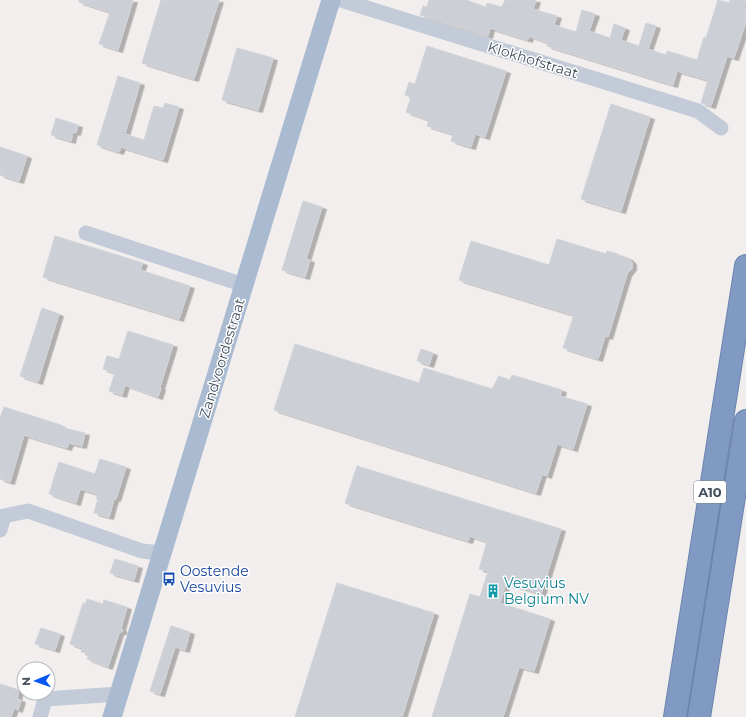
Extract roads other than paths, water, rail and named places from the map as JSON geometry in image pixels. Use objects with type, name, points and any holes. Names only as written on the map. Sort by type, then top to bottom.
[{"type":"highway","name":"A10","points":[[675,717],[746,266]]},
{"type":"highway","name":"A10","points":[[699,717],[746,421]]},
{"type":"main road","name":"Zandvoordestraat","points":[[112,717],[331,0]]},
{"type":"street","name":"Klokhofstraat","points":[[341,0],[698,111],[721,128]]},
{"type":"street","points":[[86,233],[244,286]]},
{"type":"street","points":[[0,530],[4,516],[28,512],[142,550],[162,553]]},
{"type":"street","points":[[40,717],[45,699],[119,694]]},
{"type":"place","name":"Oostende Vesuvius","points":[[169,579]]},
{"type":"place","name":"Vesuvius Belgium NV","points":[[493,591]]}]
